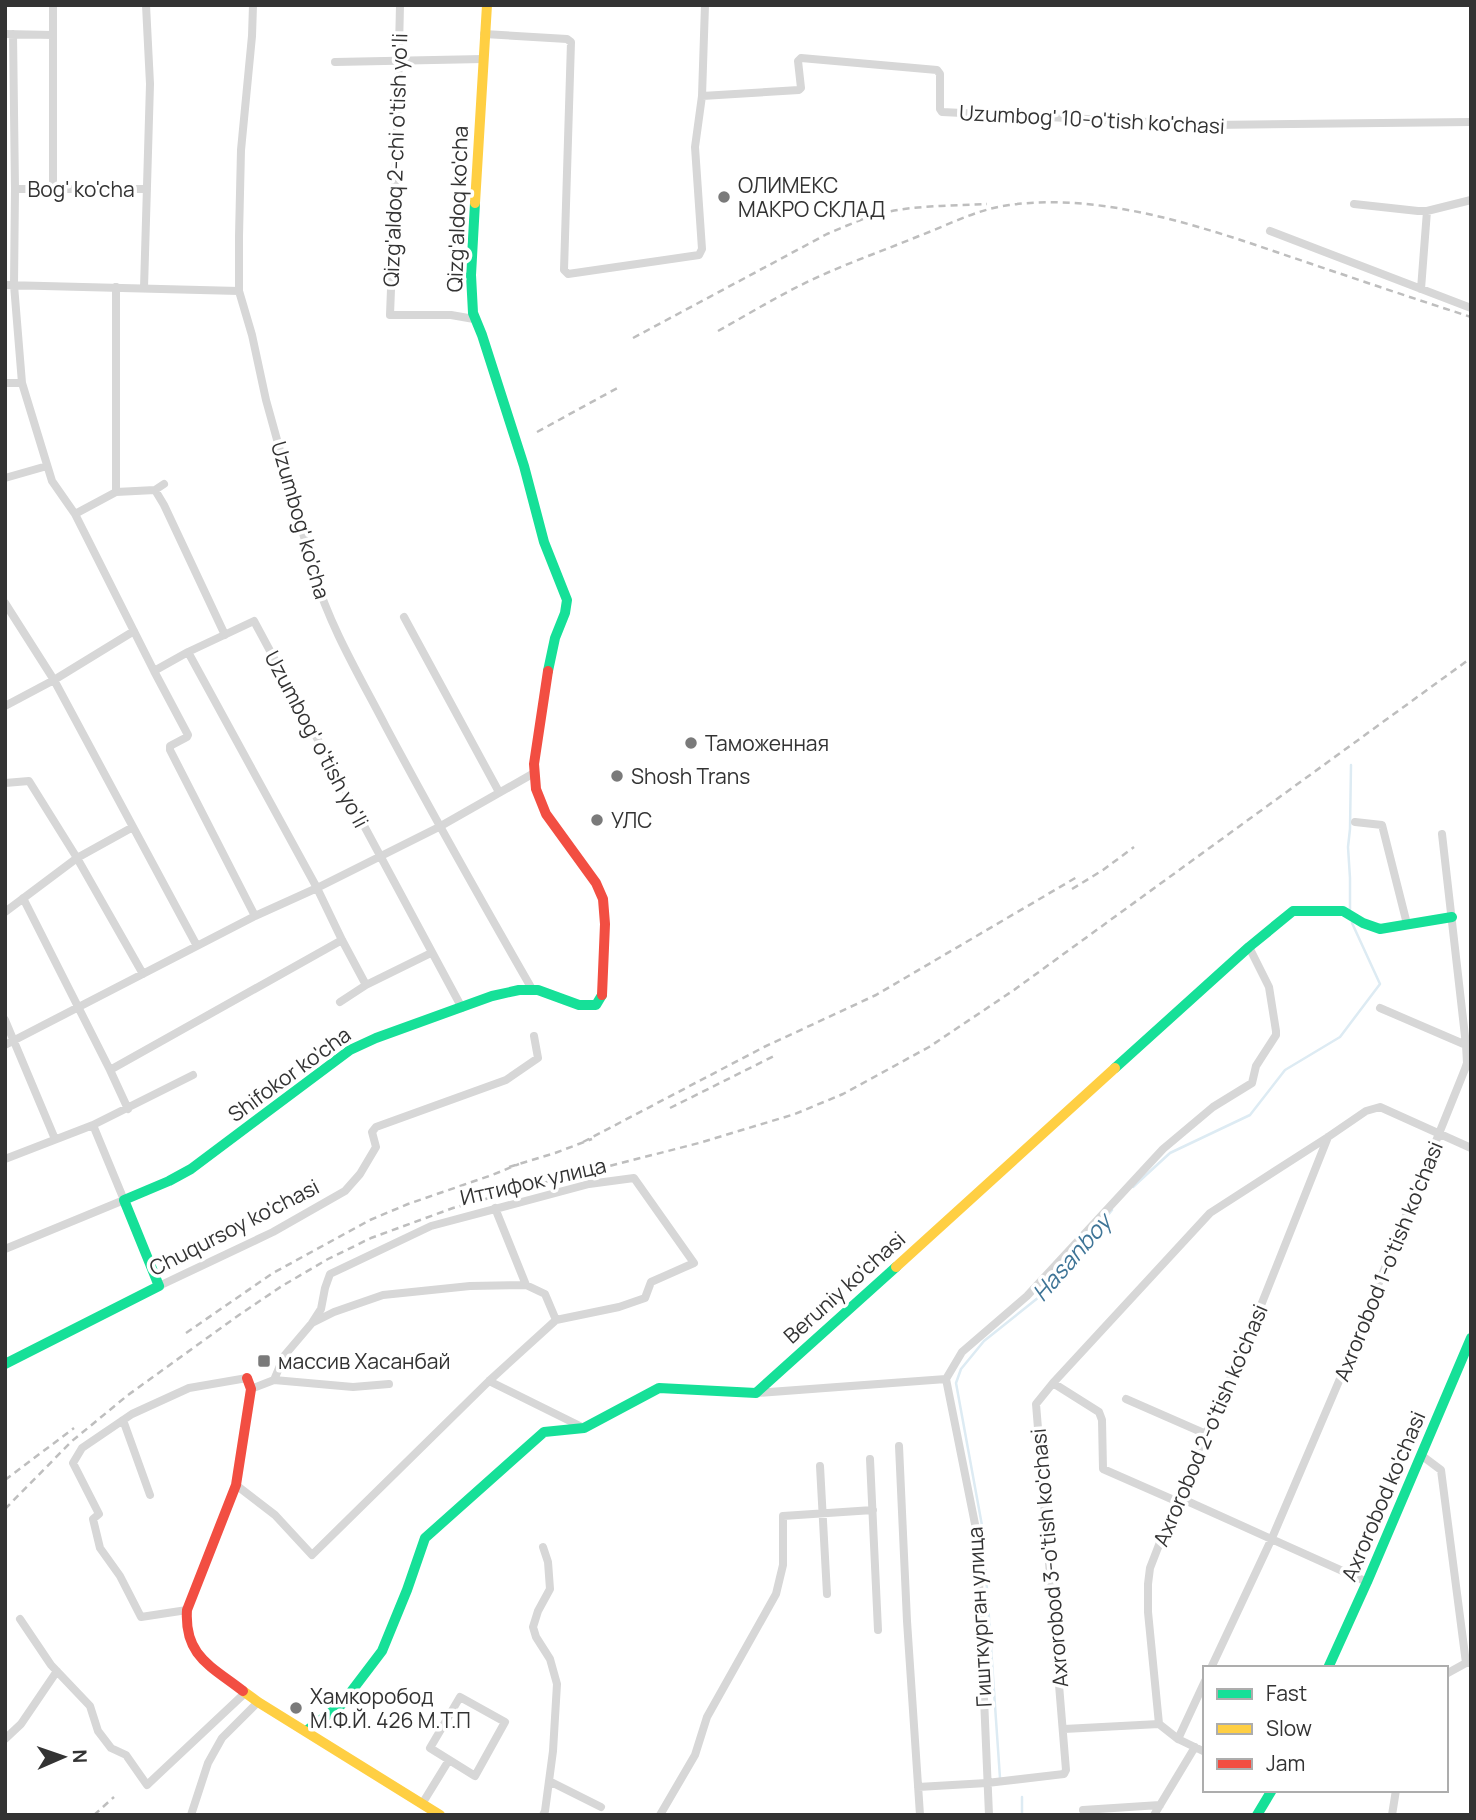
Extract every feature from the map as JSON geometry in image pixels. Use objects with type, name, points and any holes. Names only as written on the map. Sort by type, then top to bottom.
[{"type":"street","points":[[53,5],[53,188]]},
{"type":"street","points":[[144,288],[150,84],[146,5]]},
{"type":"street","name":"Uzumbog' ko'cha","points":[[254,5],[241,150],[239,291],[266,400],[320,593],[348,655],[439,827],[532,989]]},
{"type":"street","name":"Qizg'aldoq 2-chi o'tish yo'li","points":[[400,5],[390,316],[451,315],[474,319]]},
{"type":"street","name":"Qizg'aldoq ko'cha","points":[[487,5],[471,297],[474,319],[482,335],[524,466],[544,542],[567,600],[555,638],[544,693],[534,774]]},
{"type":"street","points":[[484,34],[567,39],[571,42],[566,274],[699,255],[702,249],[695,147],[702,96],[705,5]]},
{"type":"street","points":[[53,35],[9,34],[15,189],[9,285],[22,383],[52,481],[75,514],[188,735],[170,746],[170,750],[255,916]]},
{"type":"street","name":"Uzumbog' 10-o'tish ko'chasi","points":[[702,96],[799,90],[798,61],[801,58],[937,69],[940,74],[942,112],[1211,125],[1471,122]]},
{"type":"street","points":[[335,62],[483,60]]},
{"type":"street","name":"Bog' ko'cha","points":[[15,189],[148,189]]},
{"type":"street","points":[[1354,204],[1427,211],[1471,200]]},
{"type":"street","points":[[1421,289],[1427,211]]},
{"type":"street","points":[[1270,231],[1471,308]]},
{"type":"street","points":[[9,285],[239,291]]},
{"type":"street","points":[[116,287],[116,492]]},
{"type":"street","points":[[5,383],[22,383]]},
{"type":"street","points":[[5,478],[47,467]]},
{"type":"street","points":[[75,514],[116,492],[155,490],[164,484]]},
{"type":"street","points":[[154,671],[225,635],[155,490]]},
{"type":"street","points":[[5,603],[54,680],[197,946]]},
{"type":"street","points":[[404,617],[499,792]]},
{"type":"street","name":"Uzumbog' o'tish yo'li","points":[[225,635],[254,621],[462,1008]]},
{"type":"street","points":[[5,706],[54,680],[134,631]]},
{"type":"street","points":[[188,652],[317,888],[366,985]]},
{"type":"street","points":[[10,1043],[255,916],[439,827],[534,774]]},
{"type":"street","name":"Shifokor ko'cha","points":[[124,1200],[191,1169],[350,1050],[372,1039],[502,992],[532,989],[549,992],[579,1006],[597,1004],[603,991],[606,924],[604,904],[596,883],[543,809],[534,774]]},
{"type":"street","points":[[7,780],[29,781],[77,858],[143,974]]},
{"type":"street","points":[[1354,822],[1382,825],[1406,924]]},
{"type":"street","points":[[5,912],[77,858],[133,827]]},
{"type":"street","name":"Axrorobod 1-o'tish ko'chasi","points":[[1212,1666],[1272,1538],[1345,1367],[1467,1063],[1442,834]]},
{"type":"street","points":[[23,898],[128,1109]]},
{"type":"street","name":"Beruniy ko'chasi","points":[[756,1393],[1249,947],[1293,911],[1343,911],[1380,929],[1452,917]]},
{"type":"street","points":[[110,1070],[342,940]]},
{"type":"street","points":[[306,1731],[341,1705],[382,1651],[425,1538],[544,1432],[584,1428],[659,1388],[756,1393],[946,1379],[962,1352],[1027,1296],[1163,1149],[1213,1107],[1252,1083],[1256,1066],[1276,1031],[1269,987],[1249,947]]},
{"type":"street","points":[[340,1002],[366,985],[431,953]]},
{"type":"street","points":[[1380,1008],[1466,1045]]},
{"type":"street","points":[[5,1020],[10,1043],[55,1139]]},
{"type":"street","name":"Chuqursoy ko'chasi","points":[[5,1364],[273,1232],[345,1191],[360,1174],[376,1147],[372,1132],[376,1127],[506,1080],[538,1058],[534,1036]]},
{"type":"street","points":[[5,1160],[93,1125],[193,1075]]},
{"type":"street","name":"Axrorobod 3-o'tish ko'chasi","points":[[988,1783],[1064,1774],[1066,1770],[1036,1404],[1210,1213],[1366,1111],[1380,1107],[1471,1148]]},
{"type":"street","points":[[93,1125],[159,1286]]},
{"type":"street","name":"Axrorobod 2-o'tish ko'chasi","points":[[1159,1724],[1148,1612],[1150,1569],[1328,1137]]},
{"type":"street","name":"Иттифок улица","points":[[274,1380],[284,1356],[321,1309],[330,1274],[431,1226],[589,1184],[634,1178],[694,1264],[651,1282],[645,1298],[619,1307],[556,1320]]},
{"type":"street","points":[[5,1249],[124,1200]]},
{"type":"street","points":[[236,1485],[275,1515],[312,1555],[489,1381],[556,1320],[545,1294],[526,1285],[495,1208]]},
{"type":"street","name":"Иттифок улица","points":[[312,1323],[334,1312],[383,1295],[470,1286],[526,1285]]},
{"type":"street","name":"Axrorobod ko'chasi","points":[[1329,1666],[1471,1338]]},
{"type":"street","name":"Гишткурган улица","points":[[946,1379],[978,1534],[989,1815]]},
{"type":"street","points":[[187,1610],[141,1617],[120,1576],[100,1548],[93,1519],[99,1514],[73,1463],[82,1448],[132,1414],[189,1388],[274,1380],[353,1387],[388,1384]]},
{"type":"street","points":[[489,1381],[584,1428]]},
{"type":"street","points":[[1053,1383],[1099,1412],[1102,1420],[1103,1469],[1272,1538],[1367,1581]]},
{"type":"street","points":[[249,1384],[236,1485],[187,1610],[186,1624],[193,1648],[201,1658],[258,1702],[440,1815]]},
{"type":"street","points":[[1126,1399],[1206,1434]]},
{"type":"street","points":[[123,1420],[150,1494]]},
{"type":"street","points":[[899,1446],[920,1815]]},
{"type":"street","points":[[1421,1455],[1441,1470],[1468,1663],[1448,1673]]},
{"type":"street","points":[[870,1459],[878,1630]]},
{"type":"street","points":[[820,1466],[827,1594]]},
{"type":"street","points":[[660,1815],[695,1755],[706,1717],[776,1594],[783,1564],[783,1516],[873,1510]]},
{"type":"street","points":[[543,1815],[553,1751],[557,1684],[550,1659],[533,1627],[550,1589],[544,1547]]},
{"type":"street","points":[[20,1619],[51,1665],[90,1706],[98,1731],[111,1748],[126,1755],[147,1785],[245,1693]]},
{"type":"street","points":[[5,1739],[21,1724],[57,1671]]},
{"type":"street","points":[[1178,1739],[1203,1685]]},
{"type":"street","points":[[460,1697],[505,1722],[475,1776],[449,1760],[430,1748],[460,1697]]},
{"type":"street","points":[[191,1815],[208,1763],[222,1738],[258,1702]]},
{"type":"street","points":[[1064,1729],[1159,1724],[1178,1739],[1203,1751]]},
{"type":"street","points":[[1154,1815],[1195,1747]]},
{"type":"street","points":[[422,1804],[449,1760]]},
{"type":"street","points":[[549,1781],[601,1807]]},
{"type":"street","points":[[918,1787],[988,1783]]},
{"type":"street","points":[[1257,1815],[1271,1792]]},
{"type":"street","points":[[1392,1815],[1396,1792]]},
{"type":"street","points":[[1083,1810],[1160,1805]]},
{"type":"waterway","name":"Hasanboy","points":[[1350,909],[1348,847],[1351,765]]},
{"type":"waterway","name":"Hasanboy","points":[[1133,1187],[1170,1153],[1250,1115],[1285,1070],[1340,1037],[1380,984],[1352,923]]},
{"type":"waterway","name":"Hasanboy","points":[[1000,1778],[983,1531],[956,1383],[961,1369],[984,1341],[1049,1289],[1112,1210]]},
{"type":"waterway","name":"Hasanboy","points":[[1022,1797],[1022,1815]]},
{"type":"railway","points":[[718,331],[815,278],[963,218],[997,207],[1045,202],[1118,208],[1154,215],[1471,317]]},
{"type":"railway","points":[[633,338],[827,234],[865,218],[905,209],[987,204]]},
{"type":"railway","points":[[537,432],[621,386]]},
{"type":"railway","points":[[5,1509],[72,1441],[128,1395],[239,1315],[328,1259],[371,1238],[453,1208],[699,1143],[795,1114],[843,1094],[929,1047],[1014,990],[1471,658]]},
{"type":"railway","points":[[1072,889],[1134,847]]},
{"type":"railway","points":[[583,1142],[764,1047],[876,995],[1077,877]]},
{"type":"railway","points":[[670,1108],[776,1055]]},
{"type":"railway","points":[[509,1167],[592,1139]]},
{"type":"railway","points":[[186,1333],[273,1273],[370,1220],[519,1164]]},
{"type":"railway","points":[[5,1480],[74,1428]]},
{"type":"railway","points":[[94,1815],[114,1797]]},
{"type":"traffic: fast","points":[[475,203],[471,275],[473,313],[524,466],[544,542],[567,600],[548,671]]},
{"type":"traffic: fast","points":[[1115,1068],[1249,947],[1293,911],[1343,911],[1380,929],[1452,917]]},
{"type":"traffic: fast","points":[[5,1364],[159,1286],[124,1200],[191,1169],[350,1050],[492,996],[519,990],[538,990],[579,1005],[596,1005],[602,995]]},
{"type":"traffic: fast","points":[[306,1731],[341,1705],[382,1651],[425,1538],[544,1432],[584,1428],[659,1388],[756,1393],[896,1267]]},
{"type":"traffic: fast","points":[[1329,1666],[1471,1338]]},
{"type":"traffic: fast","points":[[1257,1815],[1271,1792]]},
{"type":"traffic: slow","points":[[475,203],[487,5]]},
{"type":"traffic: slow","points":[[896,1267],[1115,1068]]},
{"type":"traffic: slow","points":[[243,1691],[440,1815]]},
{"type":"traffic: jam","points":[[548,671],[534,764],[536,789],[546,814],[596,883],[603,899],[605,924],[602,995]]},
{"type":"traffic: jam","points":[[243,1691],[210,1667],[195,1649],[187,1626],[187,1610],[236,1485],[251,1389],[247,1378]]},
{"type":"place","name":"ОЛИМЕКС МАКРО СКЛАД","points":[[724,197]]},
{"type":"place","name":"Таможенная","points":[[691,743]]},
{"type":"place","name":"Shosh Trans","points":[[617,776]]},
{"type":"place","name":"УЛС","points":[[597,820]]},
{"type":"place","name":"массив Хасанбай","points":[[264,1361]]},
{"type":"place","name":"Хамкоробод М.Ф.Й. 426 М.Т.П","points":[[296,1708]]}]
